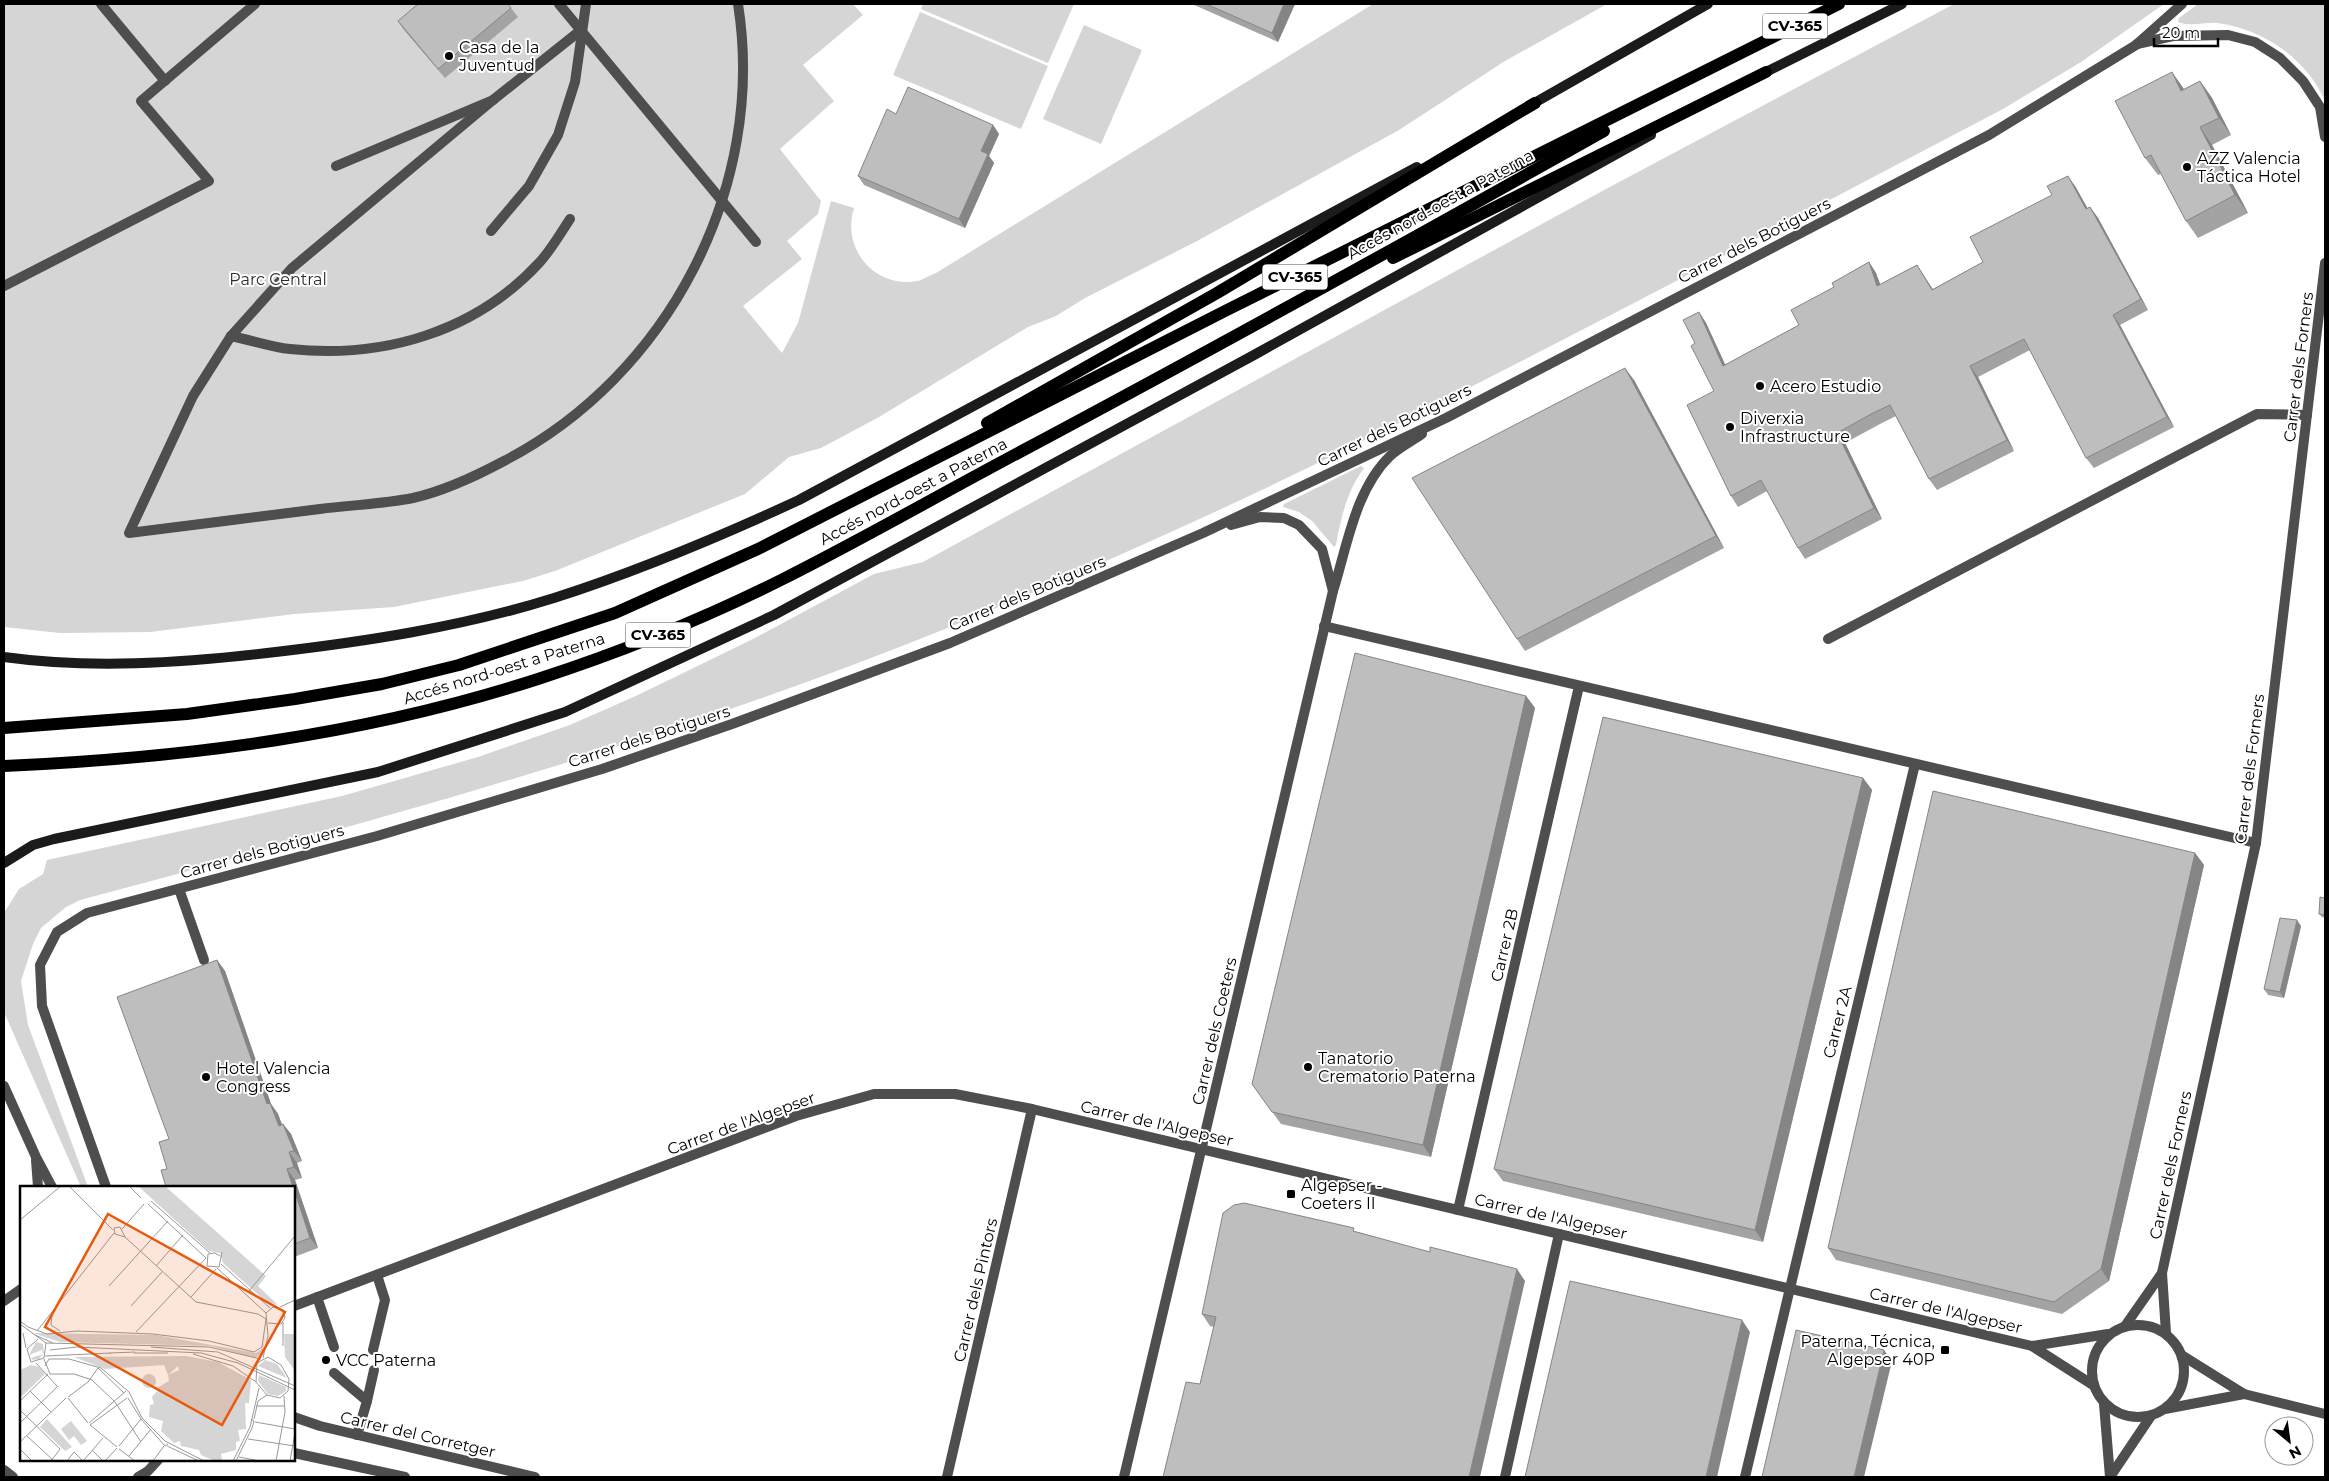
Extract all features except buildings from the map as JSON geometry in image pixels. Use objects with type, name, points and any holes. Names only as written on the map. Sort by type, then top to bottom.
[{"type":"main road","name":"Accés nord-oest a Paterna","points":[[4,728],[187,714],[382,684],[459,665],[615,613],[750,554],[1236,306],[1839,4]]},
{"type":"main road","name":"Accés nord-oest a Paterna","points":[[4,766],[140,757],[214,749],[316,734],[451,704],[536,679],[615,652],[698,619],[781,580],[1241,334],[1752,48]]},
{"type":"main road","points":[[1241,334],[1766,72]]},
{"type":"main road","points":[[839,507],[1217,293],[1535,103]]},
{"type":"street","points":[[101,4],[165,81]]},
{"type":"street","points":[[4,286],[209,181],[141,102],[256,4]]},
{"type":"street","points":[[559,4],[756,242]]},
{"type":"street","points":[[491,232],[529,186],[558,135],[575,82],[586,4]]},
{"type":"street","points":[[581,30],[292,268],[231,336],[193,396],[129,533],[414,498],[474,477],[530,448],[581,411],[621,374],[666,318],[703,253],[729,182],[742,108],[743,33],[738,4]]},
{"type":"street","points":[[4,657],[34,661],[122,663],[222,658],[349,643],[456,623],[544,601],[636,569],[728,533],[799,500],[1535,103],[1708,4]]},
{"type":"street","points":[[4,864],[34,845],[54,838],[378,772],[565,712],[782,610],[1254,356],[1766,72],[1902,4]]},
{"type":"street","name":"Carrer dels Botiguers","points":[[106,1186],[42,1006],[40,965],[57,932],[87,913],[377,836],[602,769],[732,724],[950,643],[1203,533],[1446,418],[1989,135],[2136,44],[2182,4]]},
{"type":"street","points":[[2136,44],[2173,36],[2228,35],[2255,42],[2280,58],[2303,81],[2320,107],[2325,137]]},
{"type":"street","points":[[336,166],[494,100]]},
{"type":"street","points":[[231,336],[288,349],[315,351],[354,351],[396,345],[421,338],[469,319],[495,303],[540,262],[570,219]]},
{"type":"street","name":"Carrer dels Forners","points":[[2166,1333],[2162,1273],[2256,843],[2325,263]]},
{"type":"street","points":[[1828,639],[2257,414],[2307,415]]},
{"type":"street","name":"Carrer dels Coeters","points":[[1124,1477],[1324,626],[1360,502],[1374,477],[1390,456],[1446,418]]},
{"type":"street","name":"Carrer dels Coeters","points":[[1203,533],[1260,517],[1284,518],[1299,525],[1322,548],[1333,591]]},
{"type":"street","points":[[1324,626],[2256,843]]},
{"type":"street","name":"Carrer 2B","points":[[1458,1210],[1579,686]]},
{"type":"street","name":"Carrer 2A","points":[[1745,1477],[1788,1288],[1915,764]]},
{"type":"street","points":[[179,889],[204,960]]},
{"type":"street","points":[[4,1086],[36,1157],[51,1186]]},
{"type":"street","name":"Carrer de l'Algepser","points":[[295,1306],[796,1116],[874,1094],[955,1094],[1032,1109],[2032,1346]]},
{"type":"street","name":"Carrer dels Pintors","points":[[947,1477],[1032,1109]]},
{"type":"street","points":[[36,1157],[38,1186]]},
{"type":"street","points":[[1505,1477],[1559,1234]]},
{"type":"street","name":"Carrer dels Forners","points":[[2125,1326],[2162,1273]]},
{"type":"street","points":[[373,1350],[384,1300],[377,1275]]},
{"type":"street","points":[[4,1301],[20,1290]]},
{"type":"street","points":[[317,1297],[334,1347]]},
{"type":"street","points":[[2032,1346],[2108,1334],[2125,1326],[2146,1324],[2166,1333],[2183,1356],[2244,1394],[2325,1414]]},
{"type":"street","points":[[2093,1385],[2092,1358],[2108,1334]]},
{"type":"street","points":[[2032,1346],[2093,1385],[2104,1404],[2118,1414],[2134,1418],[2151,1416],[2165,1409],[2244,1394]]},
{"type":"street","points":[[2165,1409],[2179,1394],[2185,1376],[2183,1356]]},
{"type":"street","points":[[357,1435],[374,1370]]},
{"type":"street","points":[[334,1373],[367,1401]]},
{"type":"street","points":[[2104,1404],[2110,1477]]},
{"type":"street","points":[[2110,1477],[2151,1416]]},
{"type":"street","name":"Carrer del Corretger","points":[[295,1417],[357,1435],[535,1477]]},
{"type":"street","points":[[295,1453],[405,1477]]},
{"type":"street","points":[[138,1477],[148,1471],[157,1461]]},
{"type":"street","points":[[4,1470],[13,1477]]},
{"type":"green space","name":"Parc Central","points":[[4,4],[853,4],[863,15],[803,65],[834,101],[780,149],[821,201],[818,214],[787,241],[802,259],[743,306],[782,353],[798,323],[831,201],[854,208],[851,223],[852,238],[857,251],[865,263],[875,272],[888,279],[902,282],[918,281],[936,273],[1373,4],[1607,4],[1505,61],[1399,130],[1197,241],[1085,298],[1056,316],[1028,327],[879,417],[821,448],[789,457],[745,494],[555,571],[523,581],[394,607],[294,614],[150,632],[60,633],[4,627]]},
{"type":"green space","points":[[923,4],[1074,4],[1048,63],[921,9]]},
{"type":"green space","points":[[1954,4],[2164,4],[2081,62],[2003,109],[1636,302],[1452,397],[1266,488],[1185,526],[1063,579],[940,631],[835,672],[622,745],[514,779],[298,841],[80,900],[66,907],[41,928],[33,944],[21,981],[28,1025],[88,1186],[81,1186],[4,1012],[4,913],[19,889],[43,874],[47,860],[342,796],[478,757],[570,725],[638,695],[753,639],[874,574],[923,562],[1606,189]]},
{"type":"green space","points":[[2198,4],[2325,4],[2325,101],[2307,72],[2295,59],[2266,39],[2234,26],[2217,23],[2187,24],[2178,22],[2179,18]]},
{"type":"green space","points":[[920,12],[1048,66],[1021,129],[893,75]]},
{"type":"green space","points":[[1084,25],[1142,50],[1101,144],[1043,119]]},
{"type":"green space","points":[[1361,466],[1364,468],[1349,495],[1334,547],[1312,521],[1299,512],[1283,507],[1284,504]]},
{"type":"place","name":"Casa de la Juventud","points":[[449,56]]},
{"type":"place","name":"AZZ Valencia Táctica Hotel","points":[[2187,167]]},
{"type":"place","name":"Acero Estudio","points":[[1760,386]]},
{"type":"place","name":"Diverxia Infrastructure","points":[[1730,427]]},
{"type":"place","name":"Tanatorio Crematorio Paterna","points":[[1308,1067]]},
{"type":"place","name":"Hotel Valencia Congress","points":[[206,1077]]},
{"type":"place","name":"Algepser - Coeters II","points":[[1291,1194]]},
{"type":"place","name":"Paterna, Técnica, Algepser 40P","points":[[1945,1350]]},
{"type":"place","name":"VCC Paterna","points":[[326,1360]]}]
